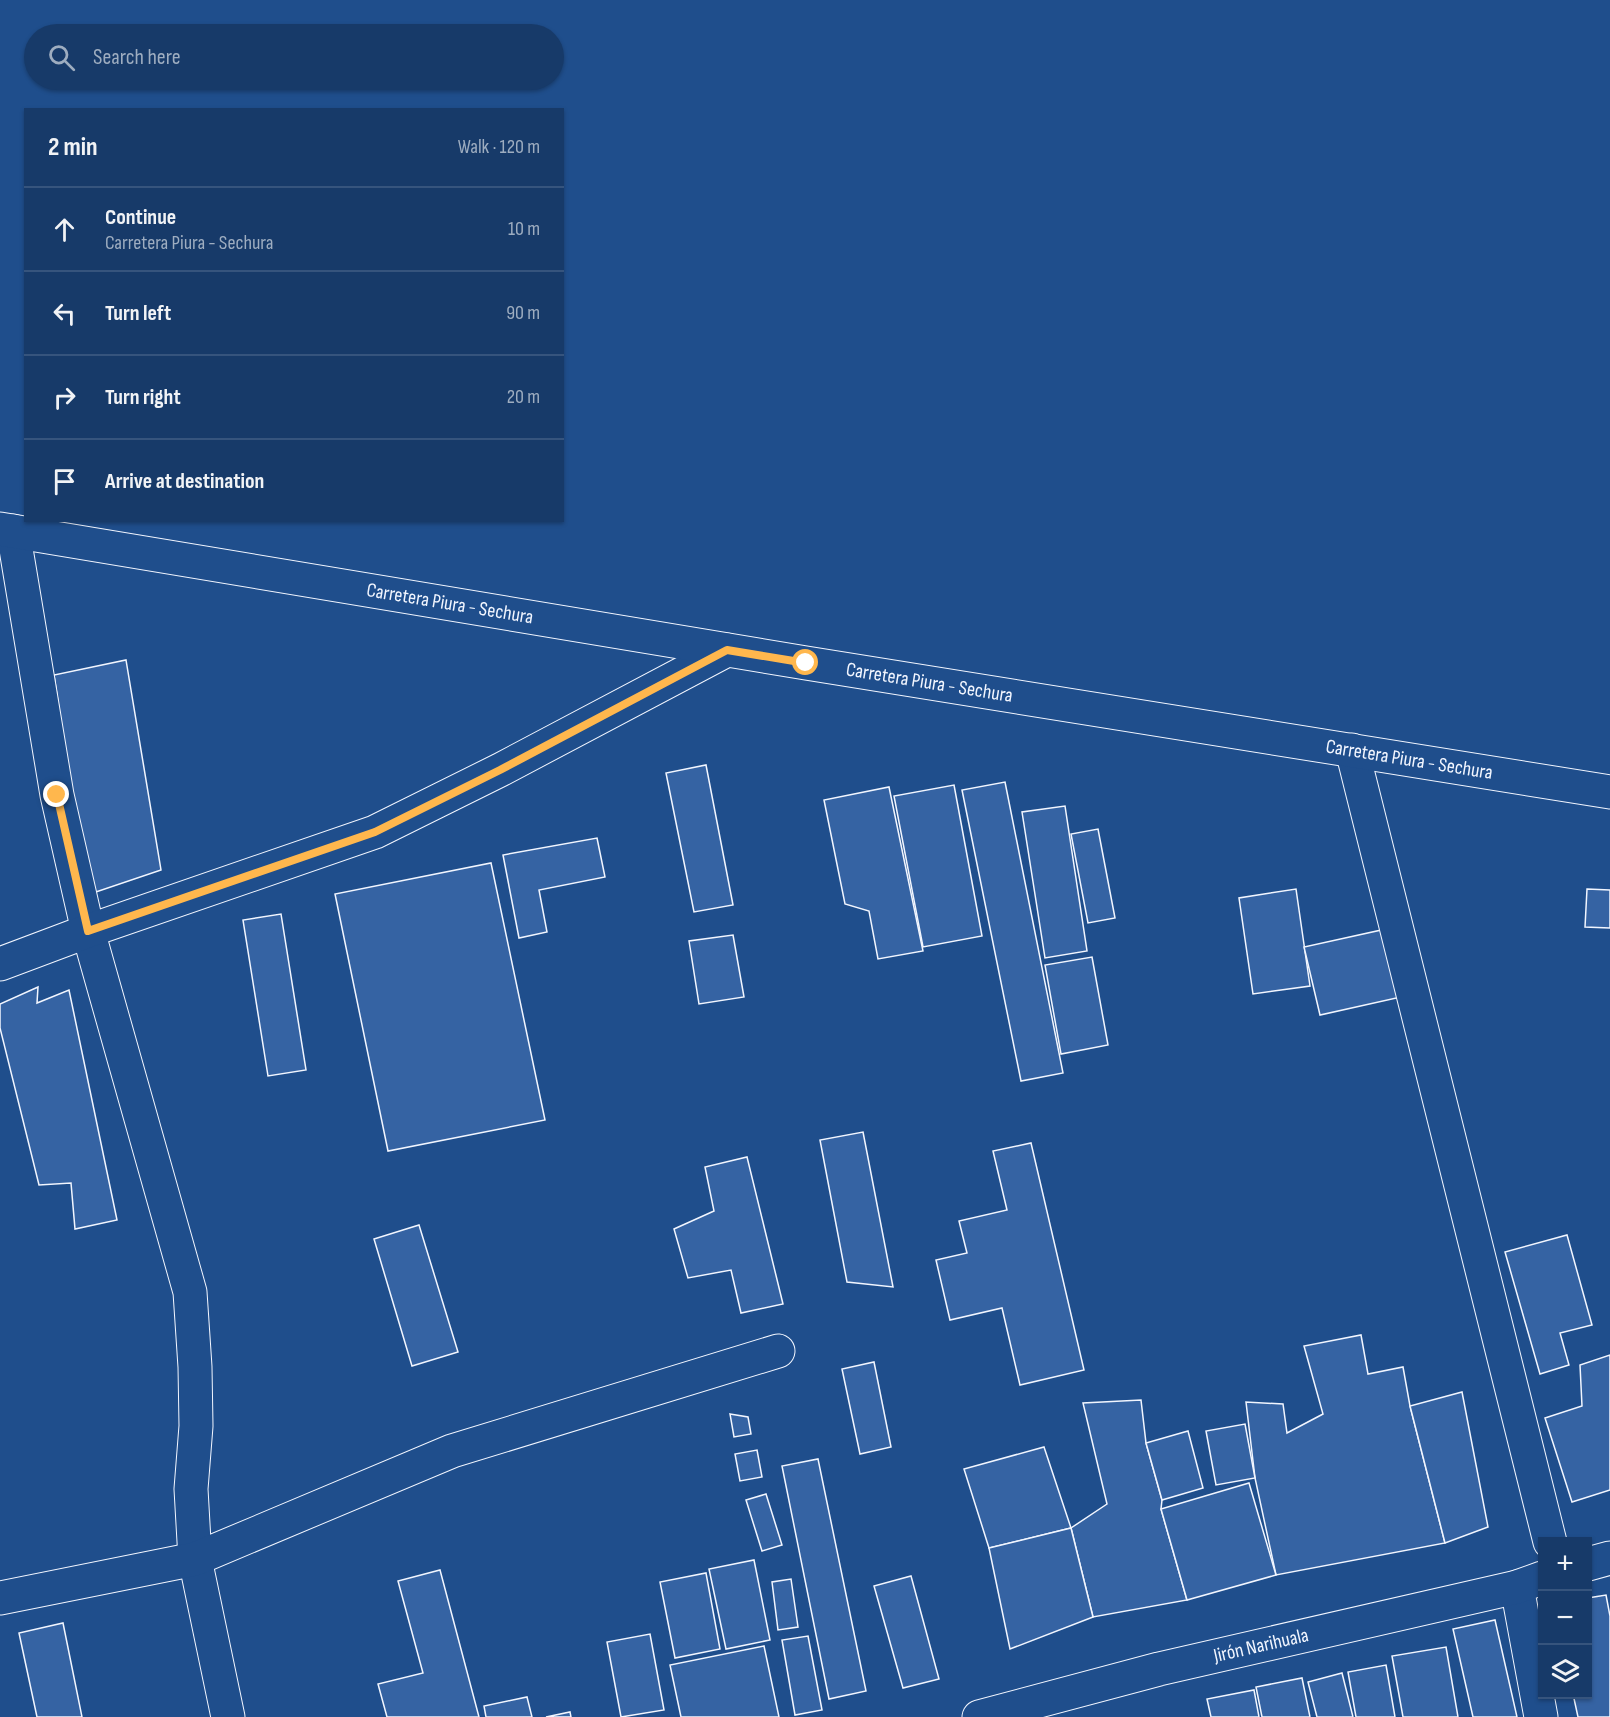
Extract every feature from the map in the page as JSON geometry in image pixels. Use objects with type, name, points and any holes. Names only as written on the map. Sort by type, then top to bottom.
[{"type":"street","name":"Carretera Piura - Sechura","points":[[7,530],[727,650],[1610,792]]},
{"type":"street","points":[[7,530],[57,795],[88,931],[190,1292],[195,1367],[196,1426],[191,1490],[195,1559],[228,1717]]},
{"type":"street","points":[[0,964],[88,931],[375,832],[500,770],[727,650]]},
{"type":"street","points":[[1352,750],[1549,1537]]},
{"type":"street","points":[[0,1598],[195,1559],[452,1451],[778,1351]]},
{"type":"street","points":[[1592,1563],[1610,1558]]},
{"type":"street","points":[[1530,1582],[1540,1717]]},
{"type":"street","name":"Jirón Narihuala","points":[[979,1717],[1159,1669],[1530,1582]]},
{"type":"building","points":[[126,660],[161,870],[87,895],[54,675]]},
{"type":"building","points":[[706,765],[733,905],[694,912],[666,773]]},
{"type":"building","points":[[1005,782],[1063,1073],[1021,1081],[962,790]]},
{"type":"building","points":[[954,785],[982,936],[923,947],[894,796]]},
{"type":"building","points":[[889,787],[923,951],[878,959],[869,911],[845,904],[824,800]]},
{"type":"building","points":[[1065,806],[1087,951],[1045,958],[1022,812]]},
{"type":"building","points":[[1098,829],[1115,918],[1088,923],[1071,834]]},
{"type":"building","points":[[597,838],[605,877],[539,890],[547,932],[519,938],[503,855]]},
{"type":"building","points":[[491,863],[545,1120],[388,1151],[335,894]]},
{"type":"building","points":[[1296,889],[1310,986],[1253,994],[1239,898]]},
{"type":"building","points":[[1587,889],[1610,890],[1610,928],[1585,927]]},
{"type":"building","points":[[281,914],[306,1070],[268,1076],[243,920]]},
{"type":"building","points":[[1386,929],[1401,997],[1320,1015],[1304,947]]},
{"type":"building","points":[[733,935],[744,997],[699,1004],[689,941]]},
{"type":"building","points":[[1092,957],[1108,1045],[1061,1054],[1045,965]]},
{"type":"building","points":[[38,987],[37,1003],[69,990],[117,1220],[75,1229],[71,1183],[39,1185],[0,1028],[0,1004]]},
{"type":"building","points":[[863,1132],[893,1287],[847,1282],[820,1140]]},
{"type":"building","points":[[1031,1143],[1084,1370],[1020,1385],[1002,1308],[950,1320],[936,1260],[967,1253],[959,1221],[1007,1210],[993,1151]]},
{"type":"building","points":[[747,1157],[783,1304],[741,1313],[731,1270],[688,1278],[674,1229],[714,1211],[705,1167]]},
{"type":"building","points":[[419,1225],[458,1352],[412,1366],[374,1239]]},
{"type":"building","points":[[1567,1235],[1592,1325],[1560,1333],[1569,1365],[1540,1374],[1505,1252]]},
{"type":"building","points":[[1361,1335],[1368,1374],[1403,1367],[1410,1406],[1445,1543],[1276,1575],[1255,1478],[1246,1402],[1283,1404],[1287,1433],[1323,1414],[1304,1346]]},
{"type":"building","points":[[1610,1355],[1610,1490],[1572,1502],[1545,1418],[1582,1406],[1580,1365]]},
{"type":"building","points":[[874,1362],[891,1447],[860,1454],[842,1369]]},
{"type":"building","points":[[1462,1392],[1488,1527],[1445,1543],[1410,1406]]},
{"type":"building","points":[[1141,1400],[1146,1443],[1162,1500],[1161,1509],[1187,1600],[1093,1617],[1071,1528],[1107,1504],[1083,1403]]},
{"type":"building","points":[[730,1414],[748,1417],[751,1434],[734,1437]]},
{"type":"building","points":[[1245,1424],[1255,1478],[1216,1485],[1206,1431]]},
{"type":"building","points":[[1188,1431],[1203,1488],[1162,1500],[1146,1443]]},
{"type":"building","points":[[1044,1447],[1071,1528],[989,1548],[964,1469]]},
{"type":"building","points":[[757,1450],[762,1477],[740,1481],[735,1454]]},
{"type":"building","points":[[818,1459],[866,1691],[829,1699],[782,1466]]},
{"type":"building","points":[[1249,1483],[1276,1575],[1187,1600],[1161,1509]]},
{"type":"building","points":[[766,1494],[782,1545],[762,1551],[746,1500]]},
{"type":"building","points":[[1071,1528],[1093,1617],[1010,1649],[989,1548]]},
{"type":"building","points":[[754,1560],[770,1640],[726,1649],[709,1569]]},
{"type":"building","points":[[440,1570],[479,1717],[387,1717],[378,1684],[423,1673],[398,1581]]},
{"type":"building","points":[[706,1573],[720,1649],[675,1658],[660,1582]]},
{"type":"building","points":[[911,1576],[939,1679],[903,1688],[874,1586]]},
{"type":"building","points":[[791,1579],[798,1627],[778,1630],[772,1582]]},
{"type":"building","points":[[1606,1595],[1610,1616],[1610,1717],[1578,1717],[1574,1699],[1592,1699],[1592,1597]]},
{"type":"building","points":[[1495,1620],[1517,1717],[1473,1717],[1453,1629]]},
{"type":"building","points":[[63,1623],[82,1717],[37,1717],[19,1633]]},
{"type":"building","points":[[650,1634],[664,1710],[621,1717],[607,1642]]},
{"type":"building","points":[[808,1636],[822,1710],[795,1715],[782,1640]]},
{"type":"building","points":[[764,1646],[779,1717],[681,1717],[670,1665]]},
{"type":"building","points":[[1446,1647],[1458,1717],[1403,1717],[1392,1656]]},
{"type":"building","points":[[1386,1665],[1395,1717],[1356,1717],[1348,1672]]},
{"type":"building","points":[[1342,1673],[1353,1717],[1317,1717],[1308,1682]]},
{"type":"building","points":[[1302,1678],[1310,1717],[1262,1717],[1256,1687]]},
{"type":"building","points":[[1254,1690],[1259,1717],[1211,1717],[1207,1699]]},
{"type":"building","points":[[527,1697],[532,1717],[486,1717],[484,1706]]},
{"type":"building","points":[[570,1712],[571,1717],[546,1717]]},
{"type":"route","points":[[57,795],[88,931],[375,832],[500,770],[727,650],[806,663]]}]
